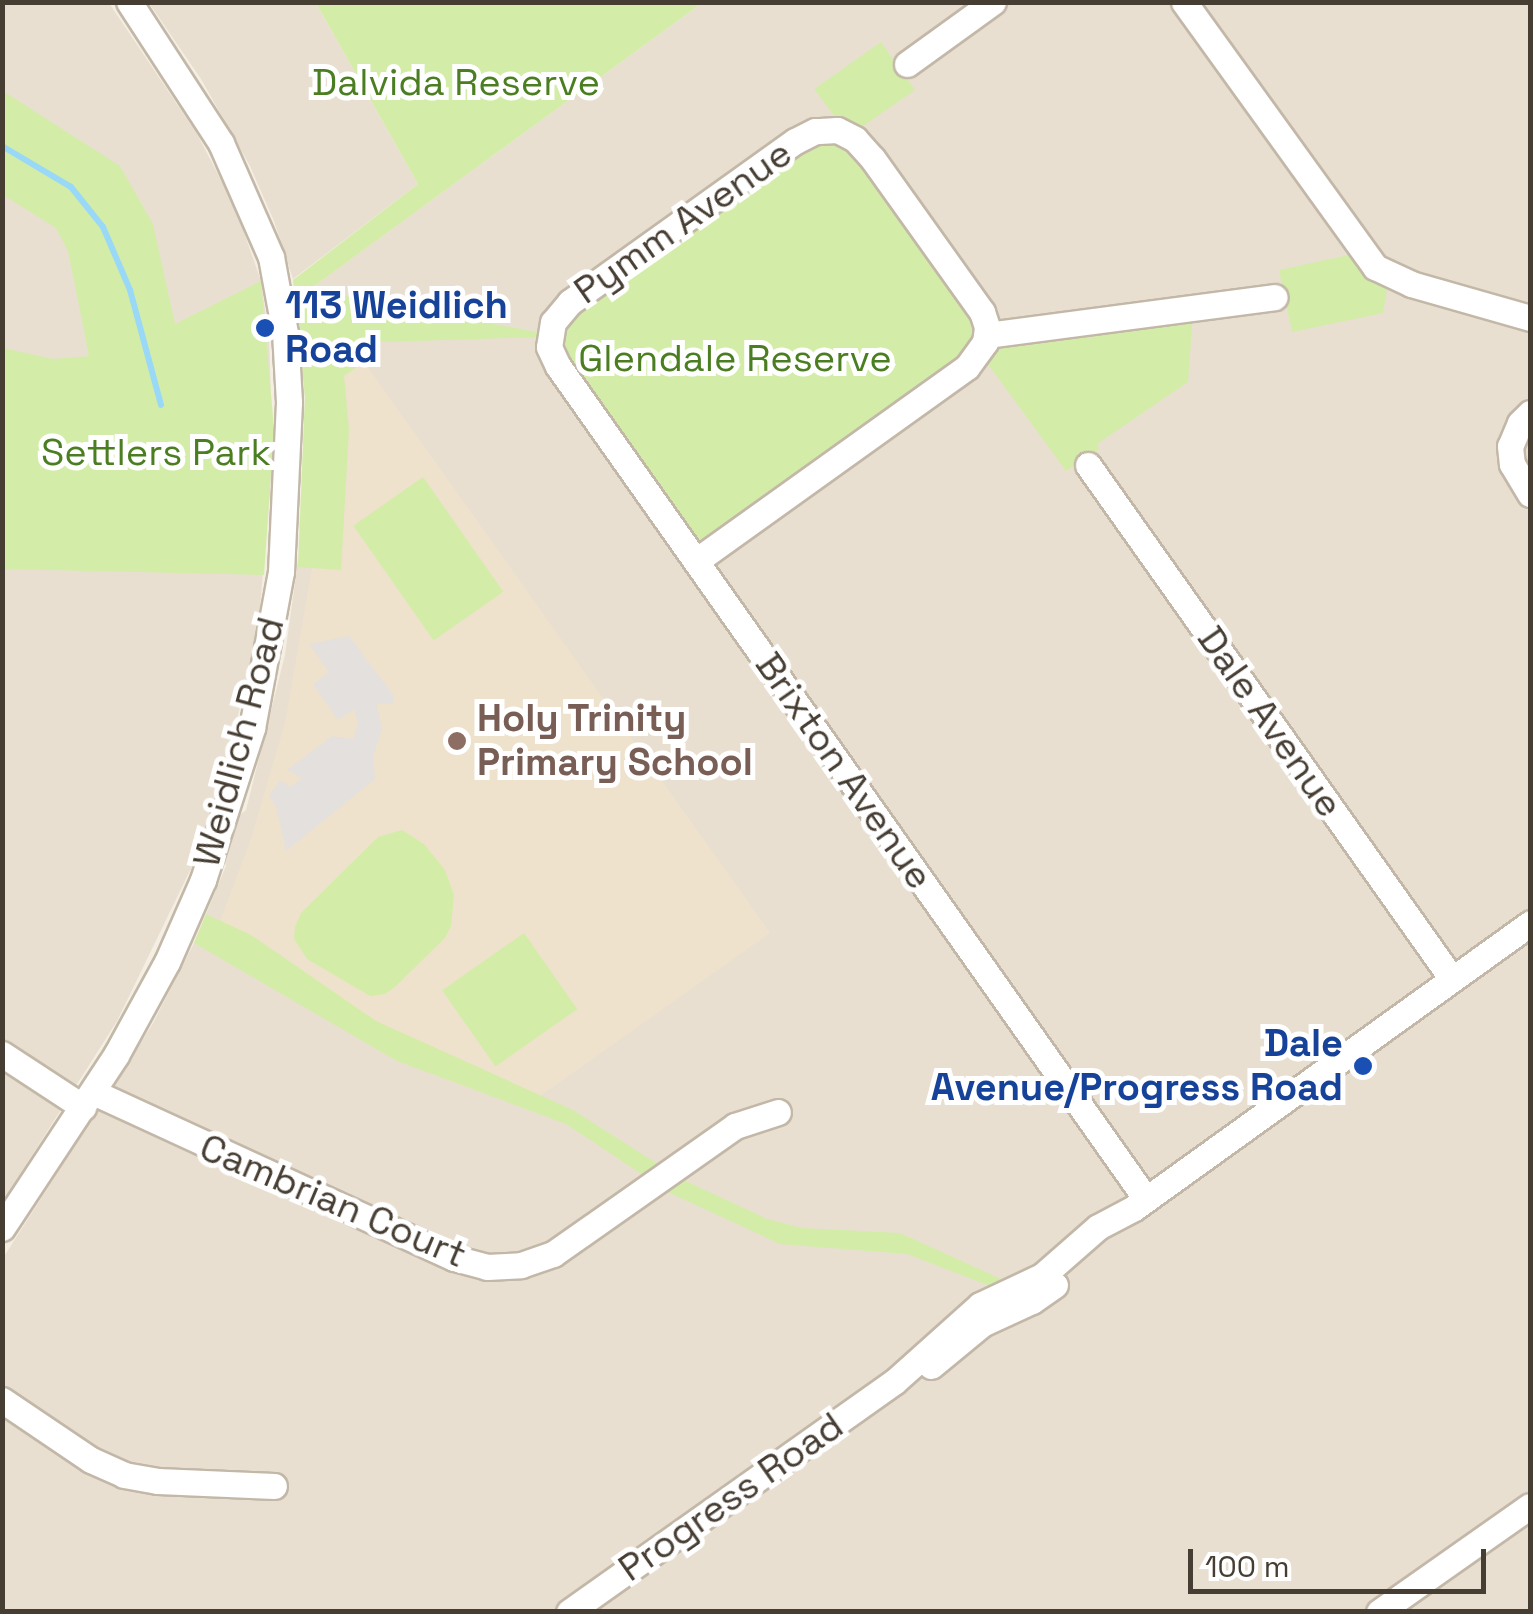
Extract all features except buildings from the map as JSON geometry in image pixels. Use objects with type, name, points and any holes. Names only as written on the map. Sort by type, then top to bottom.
[{"type":"street","name":"Weidlich Road","points":[[2,1228],[88,1100],[167,962],[230,804],[272,632],[285,535],[290,443],[285,332],[271,257],[258,221],[194,98],[130,2]]},
{"type":"street","points":[[907,64],[993,2]]},
{"type":"street","points":[[1184,2],[1379,270],[1411,284],[1530,318]]},
{"type":"street","name":"Pymm Avenue","points":[[548,339],[557,314],[570,302],[805,135],[837,130],[855,139],[872,158],[982,312],[987,335]]},
{"type":"street","points":[[696,561],[968,368],[987,335],[1274,297]]},
{"type":"street","name":"Brixton Avenue","points":[[548,339],[558,366],[1140,1204]]},
{"type":"street","points":[[1530,413],[1520,423],[1510,446],[1512,464],[1530,494]]},
{"type":"street","name":"Dale Avenue","points":[[1087,465],[1452,979]]},
{"type":"street","name":"Progress Road","points":[[568,1612],[894,1382],[980,1305],[1034,1282],[1098,1227],[1140,1204],[1530,923]]},
{"type":"street","name":"Cambrian Court","points":[[2,1054],[88,1100],[454,1258],[503,1267],[552,1254],[735,1126],[778,1112]]},
{"type":"street","points":[[2,1400],[91,1460],[124,1475],[158,1482],[274,1486]]},
{"type":"street","points":[[1384,1610],[1530,1506]]},
{"type":"shaded area","points":[[3,3],[109,3],[197,134],[235,207],[261,281],[269,338],[273,458],[259,618],[232,743],[211,813],[214,821],[117,1021],[3,1201]]},
{"type":"shaded area","points":[[149,3],[316,3],[418,184],[293,279],[250,166],[201,79]]},
{"type":"shaded area","points":[[702,3],[1530,3],[1530,1611],[3,1612],[3,1258],[152,1025],[194,943],[226,866],[223,857],[236,818],[246,810],[285,655],[301,539],[305,397],[296,299]]},
{"type":"shaded area","name":"Holy Trinity Primary School","points":[[364,362],[770,933],[540,1096],[376,1021],[339,1000],[280,954],[220,921],[250,842],[285,723],[312,568],[341,569],[349,429],[344,375]]},
{"type":"shaded area","points":[[349,636],[394,696],[393,704],[377,704],[382,729],[373,757],[375,779],[286,851],[276,806],[269,796],[280,780],[290,787],[302,778],[287,770],[332,736],[353,739],[358,723],[354,709],[338,720],[313,684],[329,672],[309,644]]},
{"type":"green space","name":"Dalvida Reserve","points":[[316,3],[702,3],[310,289],[542,333],[542,337],[350,343],[364,362],[344,376],[349,429],[341,570],[298,567],[305,397],[293,280],[418,184]]},
{"type":"green space","points":[[881,42],[915,90],[856,131],[839,122],[814,89]]},
{"type":"green space","name":"Settlers Park","points":[[3,91],[120,166],[153,224],[175,324],[261,281],[274,428],[264,575],[3,569],[3,348],[53,359],[89,356],[68,251],[56,228],[3,195]]},
{"type":"green space","name":"Glendale Reserve","points":[[813,140],[846,142],[978,323],[973,351],[707,542],[700,542],[562,361],[560,324]]},
{"type":"green space","points":[[1353,254],[1388,284],[1383,313],[1292,332],[1279,270]]},
{"type":"green space","points":[[1193,314],[1188,382],[1097,444],[1099,449],[1066,471],[985,360],[1005,343]]},
{"type":"green space","points":[[423,477],[503,592],[434,640],[353,526]]},
{"type":"green space","points":[[402,830],[424,844],[445,870],[454,895],[451,926],[445,938],[395,987],[385,994],[370,996],[307,959],[294,939],[295,927],[301,913],[378,837]]},
{"type":"green space","points":[[206,914],[251,935],[376,1021],[573,1110],[664,1168],[649,1179],[566,1124],[397,1061],[194,943]]},
{"type":"green space","points":[[524,933],[577,1009],[495,1067],[442,990]]},
{"type":"green space","points":[[675,1176],[767,1219],[802,1228],[900,1233],[1012,1284],[998,1289],[907,1254],[780,1244],[659,1188]]},
{"type":"waterway","points":[[2,146],[71,187],[103,227],[130,290],[161,405]]},
{"type":"place","name":"113 Weidlich Road","points":[[265,328]]},
{"type":"place","name":"Holy Trinity Primary School","points":[[457,741]]},
{"type":"place","name":"Dale Avenue/Progress Road","points":[[1363,1066]]}]
